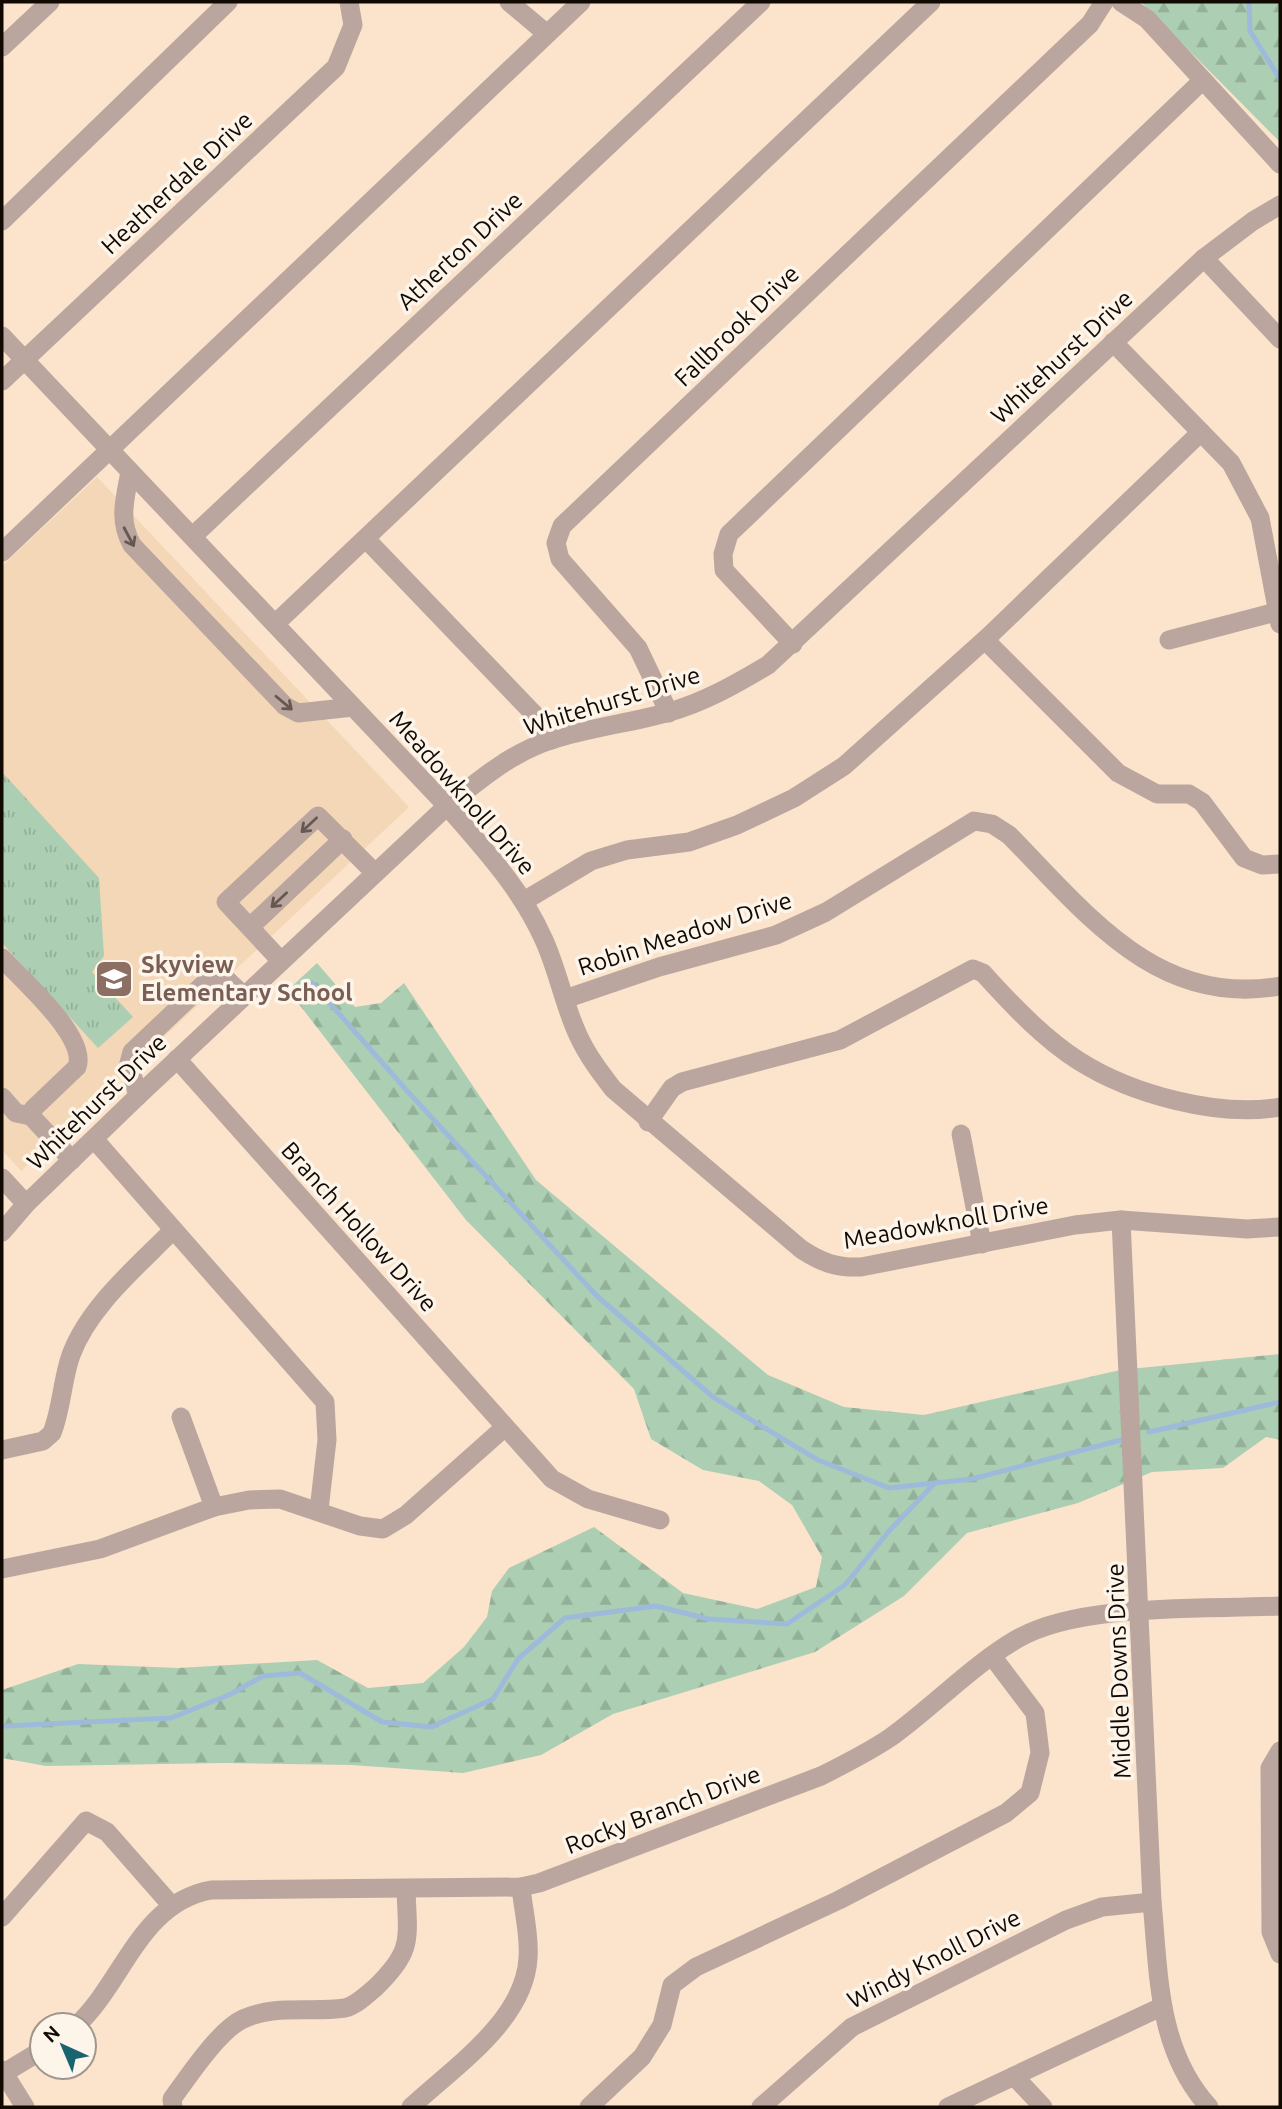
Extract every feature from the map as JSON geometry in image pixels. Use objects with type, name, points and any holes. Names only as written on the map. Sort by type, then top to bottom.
[{"type":"street","points":[[2,47],[50,2]]},
{"type":"street","points":[[2,221],[228,2]]},
{"type":"street","name":"Heatherdale Drive","points":[[2,381],[336,67],[353,25],[349,2]]},
{"type":"street","points":[[509,2],[547,34]]},
{"type":"street","points":[[2,552],[581,2]]},
{"type":"street","name":"Atherton Drive","points":[[193,536],[761,2]]},
{"type":"street","points":[[275,624],[931,2]]},
{"type":"street","name":"Fallbrook Drive","points":[[669,713],[638,648],[560,559],[556,543],[562,526],[1090,24],[1104,2]]},
{"type":"street","points":[[1121,2],[1147,19],[1280,164]]},
{"type":"street","points":[[793,644],[724,570],[723,554],[729,534],[1203,80]]},
{"type":"street","name":"Whitehurst Drive","points":[[2,1232],[26,1203],[447,806],[491,771],[552,740],[669,713],[718,695],[768,666],[1204,258],[1252,221],[1280,205]]},
{"type":"street","points":[[1204,258],[1280,340]]},
{"type":"street","name":"Meadowknoll Drive","points":[[2,336],[447,806],[524,901],[544,940],[578,1036],[593,1063],[613,1089],[648,1122],[801,1250],[822,1263],[840,1268],[861,1267],[1075,1225],[1121,1220],[1235,1228],[1280,1227]]},
{"type":"street","points":[[1114,342],[1231,463],[1260,518],[1278,618],[1169,640]]},
{"type":"street","points":[[524,901],[591,861],[626,850],[688,842],[737,825],[794,798],[844,766],[985,639],[1201,432]]},
{"type":"street","points":[[130,472],[122,515],[124,530],[132,545],[285,706],[298,713],[353,707]]},
{"type":"street","points":[[366,539],[534,714],[552,740]]},
{"type":"street","points":[[985,639],[1118,773],[1157,794],[1189,794],[1202,802],[1244,858],[1262,865],[1280,864]]},
{"type":"street","points":[[281,961],[226,902],[318,816],[375,873]]},
{"type":"street","name":"Robin Meadow Drive","points":[[565,999],[659,967],[776,935],[826,912],[974,821],[992,824],[1009,835],[1105,930],[1137,957],[1170,976],[1222,990],[1280,986]]},
{"type":"street","points":[[250,927],[343,839]]},
{"type":"street","points":[[2,958],[74,1039],[80,1058],[77,1067],[33,1109],[31,1116]]},
{"type":"street","points":[[648,1122],[672,1088],[682,1082],[840,1040],[973,969],[983,973],[1042,1031],[1079,1061],[1154,1096],[1207,1107],[1264,1110],[1280,1107]]},
{"type":"street","points":[[138,1096],[129,1063],[132,1052],[207,981],[226,979],[244,996]]},
{"type":"street","name":"Branch Hollow Drive","points":[[177,1059],[552,1479],[588,1499],[660,1520]]},
{"type":"street","points":[[2,1097],[16,1113],[31,1116],[72,1160]]},
{"type":"street","points":[[961,1134],[982,1244]]},
{"type":"street","points":[[94,1139],[325,1402],[327,1440],[318,1510]]},
{"type":"street","points":[[2,1178],[26,1203]]},
{"type":"street","name":"Middle Downs Drive","points":[[1121,1220],[1141,1612],[1152,1902],[1161,2007],[1185,2075],[1209,2107]]},
{"type":"street","points":[[2,1450],[43,1441],[52,1433],[72,1351],[126,1277],[173,1230]]},
{"type":"street","points":[[181,1417],[214,1507]]},
{"type":"street","points":[[2,1569],[100,1549],[214,1507],[249,1500],[280,1499],[360,1526],[383,1529],[406,1515],[505,1427]]},
{"type":"street","name":"Rocky Branch Drive","points":[[90,2011],[104,1995],[142,1935],[172,1906],[191,1894],[211,1890],[406,1891],[521,1887],[572,1872],[821,1776],[890,1737],[1018,1638],[1049,1625],[1086,1617],[1141,1612],[1280,1606]]},
{"type":"street","points":[[589,2107],[642,2057],[662,2025],[672,1984],[696,1967],[839,1900],[1006,1814],[1030,1793],[1040,1753],[1035,1713],[992,1657]]},
{"type":"street","points":[[1280,1751],[1270,1768],[1270,1782],[1271,1932],[1280,1954]]},
{"type":"street","points":[[2,1917],[86,1821],[107,1832],[172,1906]]},
{"type":"street","points":[[411,2107],[499,2026],[513,2007],[523,1986],[528,1957],[521,1887]]},
{"type":"street","points":[[173,2107],[172,2099],[210,2049],[242,2019],[271,2012],[347,2008],[369,1993],[398,1965],[405,1950],[406,1891]]},
{"type":"street","name":"Windy Knoll Drive","points":[[761,2107],[852,2027],[1066,1920],[1101,1907],[1152,1902]]},
{"type":"street","points":[[948,2107],[1161,2007]]},
{"type":"street","points":[[25,2107],[3,2071],[28,2058]]},
{"type":"street","points":[[1014,2076],[1043,2107]]},
{"type":"shaded area","name":"Skyview Elementary School","points":[[97,477],[409,807],[21,1171],[2,1150],[2,566]]},
{"type":"green space","points":[[1141,2],[1280,2],[1280,142]]},
{"type":"green space","points":[[2,772],[99,878],[104,956],[92,972],[133,1017],[98,1048],[2,943]]},
{"type":"green space","points":[[317,963],[355,1007],[381,1003],[404,983],[536,1180],[768,1375],[844,1407],[924,1415],[1120,1370],[1280,1354],[1280,1440],[1266,1437],[1223,1468],[1152,1472],[1078,1503],[967,1533],[904,1596],[815,1652],[613,1714],[541,1755],[463,1773],[352,1765],[224,1763],[46,1766],[2,1758],[2,1690],[78,1664],[178,1668],[317,1660],[368,1688],[423,1683],[464,1647],[487,1617],[492,1591],[509,1568],[594,1527],[683,1593],[757,1609],[816,1587],[822,1557],[792,1505],[759,1481],[703,1470],[651,1439],[634,1389],[466,1220],[288,990]]},
{"type":"waterway","points":[[1249,2],[1250,31],[1280,79]]},
{"type":"waterway","points":[[312,983],[409,1093],[597,1296],[713,1397],[818,1460],[889,1488],[972,1479],[1121,1440]]},
{"type":"waterway","points":[[1149,1432],[1280,1402]]},
{"type":"waterway","points":[[5,1726],[171,1718],[231,1694],[263,1676],[300,1673],[382,1722],[431,1727],[493,1699],[518,1659],[565,1618],[656,1606],[708,1619],[787,1624],[845,1585],[889,1531],[935,1483]]},
{"type":"place","name":"Skyview Elementary School","points":[[114,979]]}]
